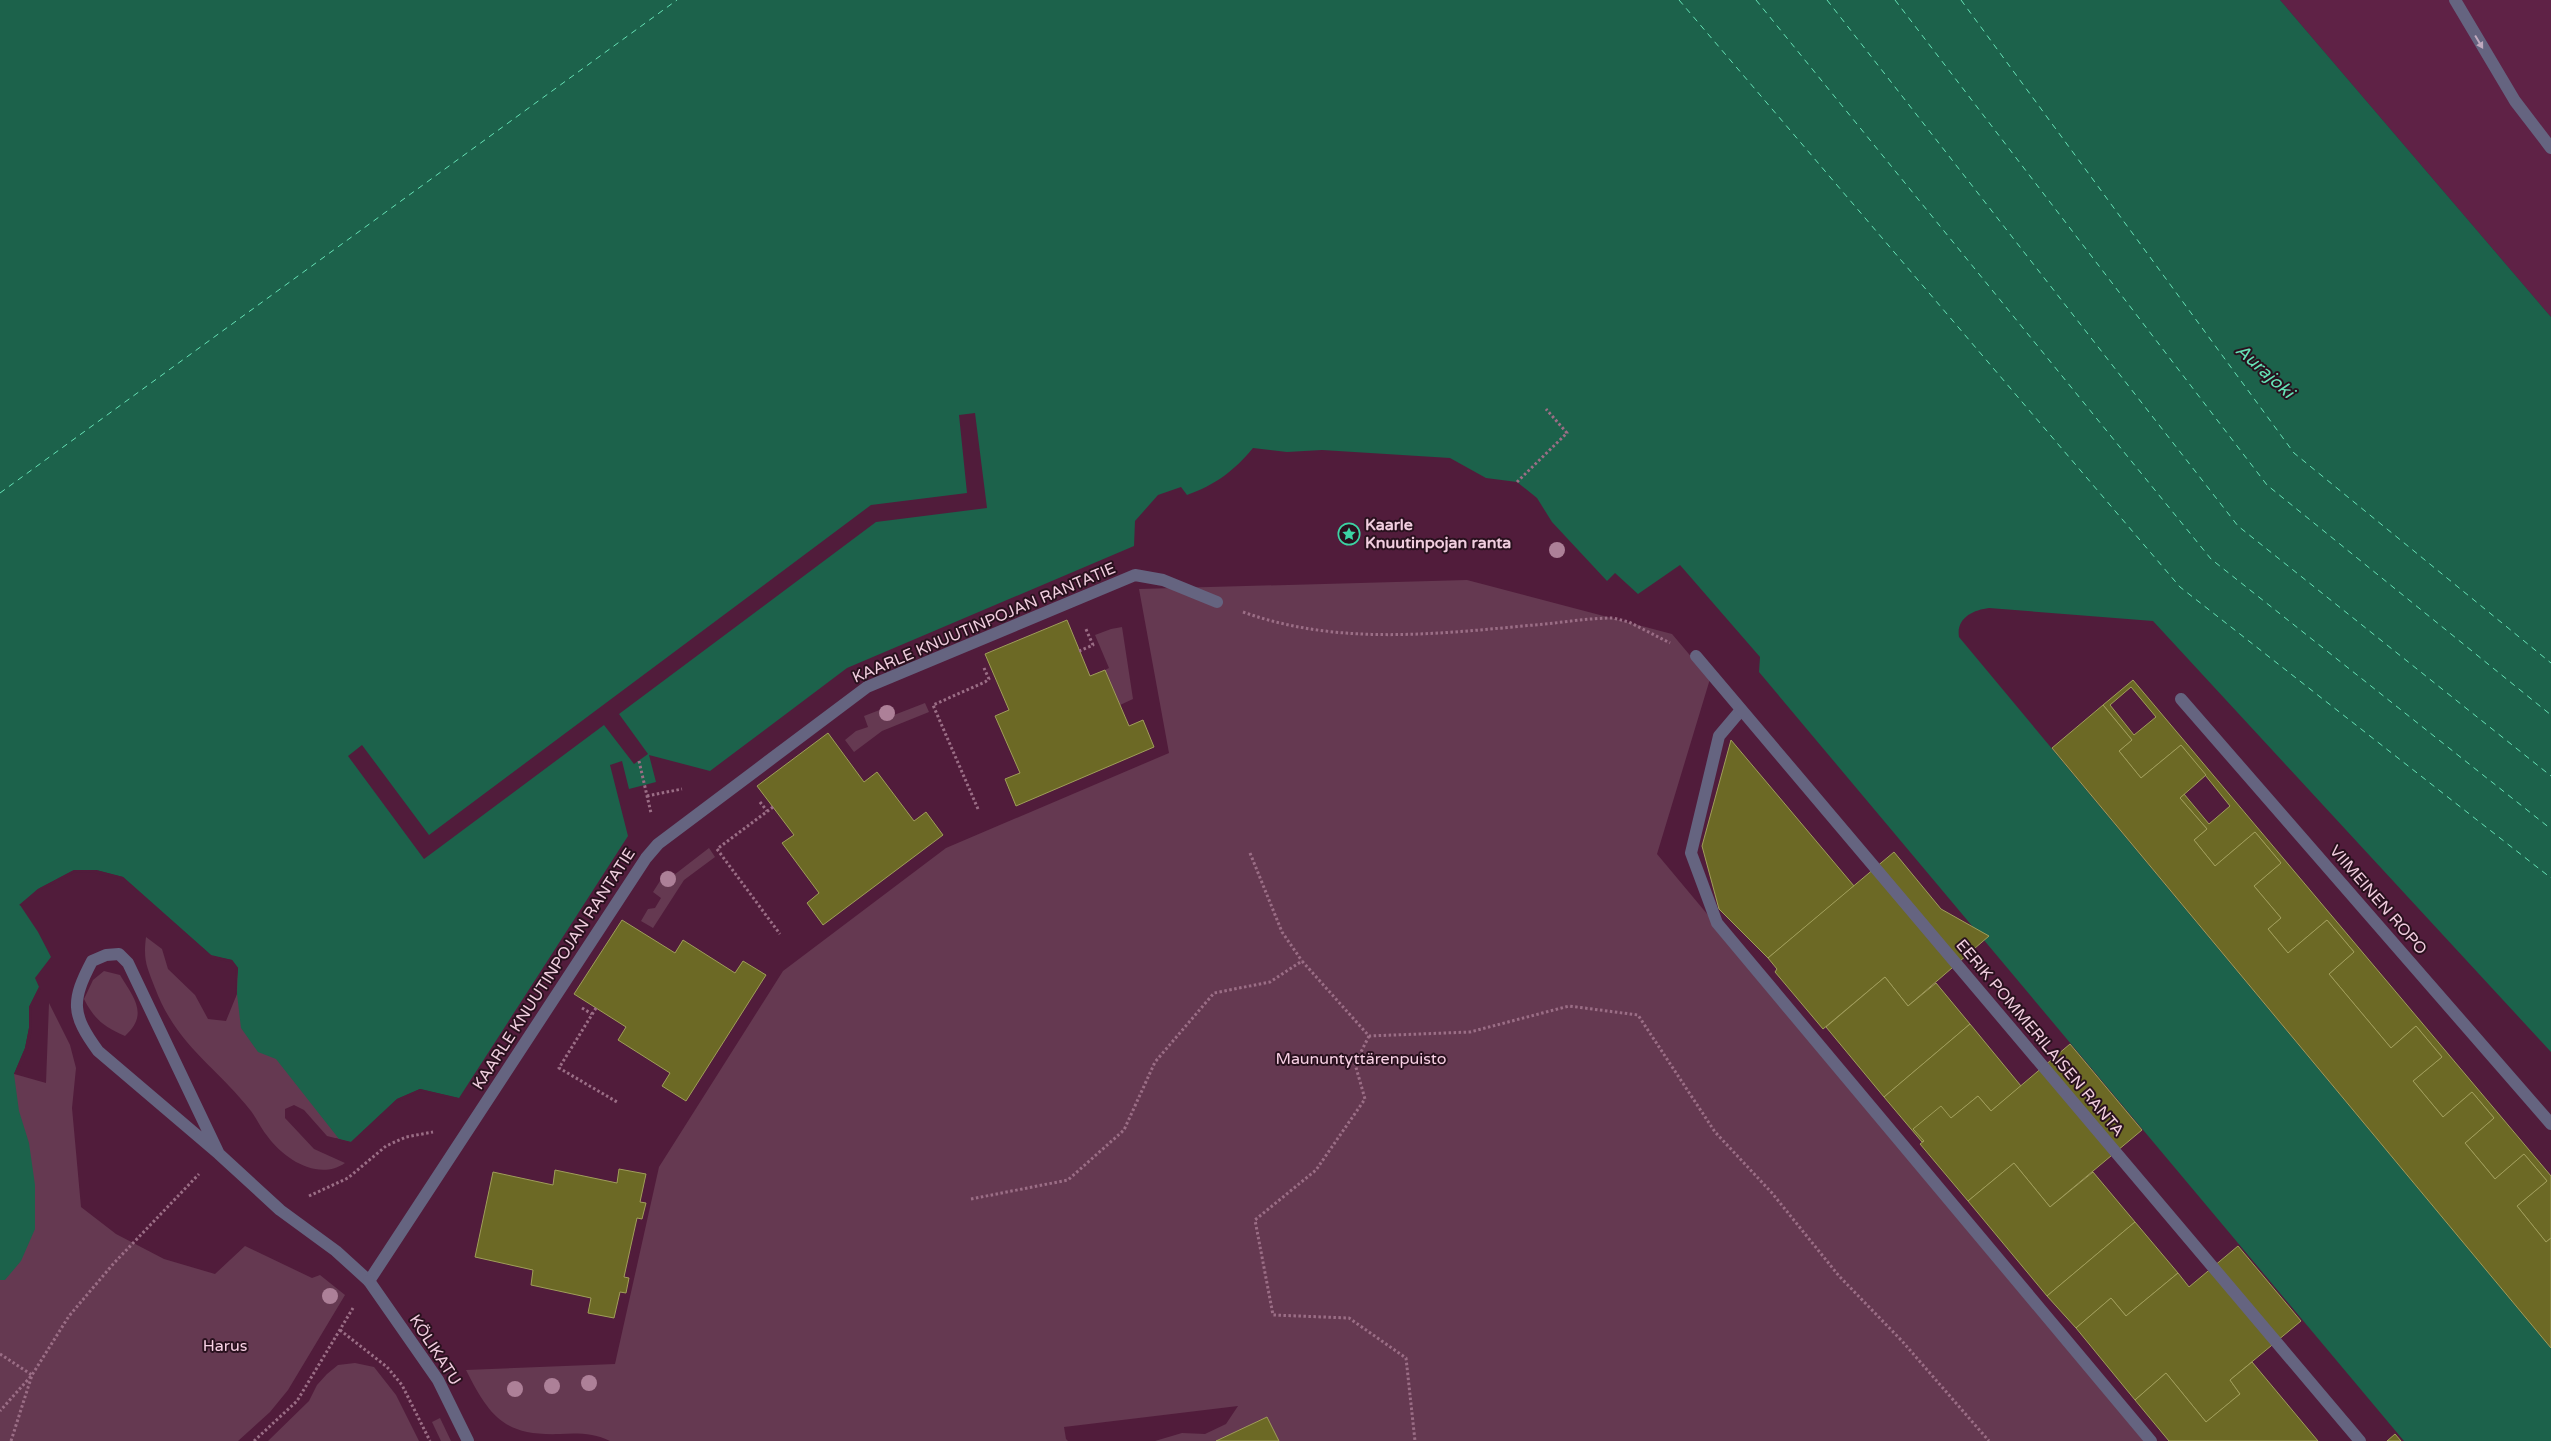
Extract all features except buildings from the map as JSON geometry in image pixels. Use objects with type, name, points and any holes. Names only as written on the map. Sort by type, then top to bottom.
[{"type":"street","points":[[2455,0],[2515,101],[2551,148]]},
{"type":"street","name":"KAARLE KNUUTINPOJAN RANTATIE","points":[[369,1281],[646,858],[658,844],[867,687],[1135,576],[1163,580],[1217,602]]},
{"type":"street","name":"EERIK POMMERILAISEN RANTA","points":[[1696,656],[2360,1441]]},
{"type":"street","name":"VIIMEINEN ROPO","points":[[2181,699],[2551,1124]]},
{"type":"street","points":[[1741,710],[1719,736],[1691,853],[1717,923],[2151,1441]]},
{"type":"street","name":"KÖLIKATU","points":[[219,1154],[128,963],[119,954],[106,955],[92,961],[77,994],[76,1014],[87,1036],[98,1051],[219,1154],[280,1210],[336,1251],[369,1281],[438,1380],[468,1441]]},
{"type":"path","points":[[1517,482],[1567,433],[1546,409]]},
{"type":"path","points":[[1217,602],[1245,613],[1301,629],[1379,636],[1437,634],[1613,618],[1628,622],[1696,656]]},
{"type":"path","points":[[1079,651],[1093,645],[1082,622]]},
{"type":"path","points":[[984,668],[989,680]]},
{"type":"path","points":[[978,809],[933,705],[995,677]]},
{"type":"path","points":[[639,761],[650,810]]},
{"type":"path","points":[[758,799],[766,811]]},
{"type":"path","points":[[773,807],[717,849],[780,934]]},
{"type":"path","points":[[1250,853],[1282,932],[1302,961],[1369,1036]]},
{"type":"path","points":[[971,1199],[1068,1180],[1124,1130],[1155,1062],[1214,993],[1270,982],[1302,961]]},
{"type":"path","points":[[580,1006],[592,1014]]},
{"type":"path","points":[[1369,1036],[1470,1032],[1569,1006],[1638,1015],[1716,1132],[1772,1193],[1838,1276],[1902,1340],[1988,1441]]},
{"type":"path","points":[[596,1008],[559,1068],[617,1102]]},
{"type":"path","points":[[1369,1036],[1355,1064],[1365,1099],[1316,1170],[1255,1220],[1273,1315],[1349,1318],[1406,1358],[1415,1441]]},
{"type":"path","points":[[280,1210],[348,1178],[386,1146],[406,1137],[437,1131]]},
{"type":"path","points":[[0,1411],[32,1375],[70,1316],[114,1263],[219,1154]]},
{"type":"path","points":[[254,1441],[297,1401],[369,1281]]},
{"type":"path","points":[[340,1330],[386,1367],[402,1386],[430,1441]]},
{"type":"path","points":[[0,1354],[32,1375]]},
{"type":"path","points":[[11,1441],[32,1375]]},
{"type":"shaded area","points":[[2280,0],[2551,0],[2551,317]]},
{"type":"green space","name":"Maununtyttärenpuisto","points":[[1467,580],[1672,634],[1710,679],[1657,854],[2147,1441],[1279,1441],[1267,1417],[1216,1441],[1155,1441],[1182,1433],[1205,1434],[1226,1424],[1238,1406],[1064,1427],[1068,1441],[610,1441],[598,1436],[585,1434],[541,1434],[525,1431],[512,1427],[492,1411],[483,1400],[466,1370],[615,1364],[659,1167],[783,971],[946,848],[1169,753],[1139,589]]},
{"type":"green space","points":[[1122,627],[1133,699],[1120,705],[1105,670],[1109,668],[1095,635]]},
{"type":"green space","points":[[925,703],[929,712],[882,731],[854,752],[845,740],[856,731],[868,727],[864,716],[890,706],[894,715]]},
{"type":"green space","points":[[709,848],[715,857],[684,880],[653,928],[641,921],[648,909],[655,908],[661,898],[653,892],[667,870],[674,875]]},
{"type":"green space","points":[[146,937],[162,949],[168,969],[195,995],[208,1019],[226,1021],[237,994],[238,968],[351,1142],[327,1136],[304,1110],[294,1105],[285,1109],[285,1118],[314,1149],[345,1163],[335,1168],[314,1169],[293,1160],[275,1145],[238,1095],[186,1041],[174,1025],[164,1008],[148,969],[145,958]]},
{"type":"green space","points":[[104,971],[120,975],[137,1006],[136,1020],[125,1036],[100,1022],[84,999],[93,980]]},
{"type":"green space","name":"Harus","points":[[49,1003],[70,1045],[76,1068],[72,1108],[81,1207],[116,1234],[164,1259],[215,1274],[245,1246],[312,1278],[320,1275],[345,1295],[288,1390],[270,1412],[238,1441],[0,1441],[0,1070],[46,1083]]},
{"type":"green space","points":[[355,1363],[374,1367],[396,1395],[419,1441],[268,1441],[309,1401],[317,1385],[327,1374],[338,1365]]},
{"type":"green space","points":[[440,1418],[451,1441],[441,1441],[432,1422]]},
{"type":"water","name":"Aurajoki","points":[[0,0],[2280,0],[2551,317],[2551,1052],[2153,621],[1989,608],[1967,616],[1960,625],[1959,637],[2551,1348],[2551,1441],[2404,1441],[1759,672],[1760,657],[1680,565],[1638,594],[1615,573],[1607,581],[1552,522],[1537,498],[1517,482],[1486,478],[1450,458],[1322,450],[1287,452],[1253,448],[1239,464],[1206,487],[1187,495],[1181,487],[1158,495],[1135,521],[1134,546],[847,668],[710,771],[649,755],[656,782],[629,789],[622,761],[610,765],[628,836],[459,1098],[420,1089],[397,1099],[351,1142],[339,1139],[276,1059],[258,1052],[241,1028],[237,994],[238,968],[232,960],[212,956],[123,877],[96,870],[74,870],[38,889],[20,905],[38,932],[51,957],[35,978],[39,987],[29,1007],[29,1028],[25,1048],[14,1074],[19,1111],[29,1143],[35,1185],[35,1229],[21,1261],[5,1280],[0,1280]]},
{"type":"pier","points":[[975,413],[987,508],[876,522],[619,714],[648,754],[634,764],[604,725],[424,859],[348,756],[362,745],[429,835],[871,505],[967,493],[959,415]]},
{"type":"pier","points":[[74,870],[96,870],[123,877],[211,955],[232,960],[238,968],[235,999],[236,969],[230,962],[210,958],[122,879],[95,873],[75,872],[39,891],[23,906],[19,905],[38,889]]},
{"type":"pier","points":[[39,987],[41,989],[31,1008],[32,1029],[28,1049],[17,1074],[14,1074],[25,1048],[29,1028],[29,1007]]},
{"type":"pier","points":[[420,1089],[458,1098],[457,1100],[420,1091],[398,1101],[352,1144],[338,1141],[335,1138],[351,1142],[397,1099]]},
{"type":"ferry route","points":[[0,493],[677,0]]},
{"type":"ferry route","points":[[1679,0],[2180,587],[2551,878]]},
{"type":"ferry route","points":[[1756,0],[2211,559],[2551,829]]},
{"type":"ferry route","points":[[1827,0],[2238,526],[2551,776]]},
{"type":"ferry route","points":[[1895,0],[2267,485],[2551,715]]},
{"type":"ferry route","points":[[1961,0],[2294,453],[2551,663]]},
{"type":"place","name":"Kaarle Knuutinpojan ranta","points":[[1349,534]]}]
